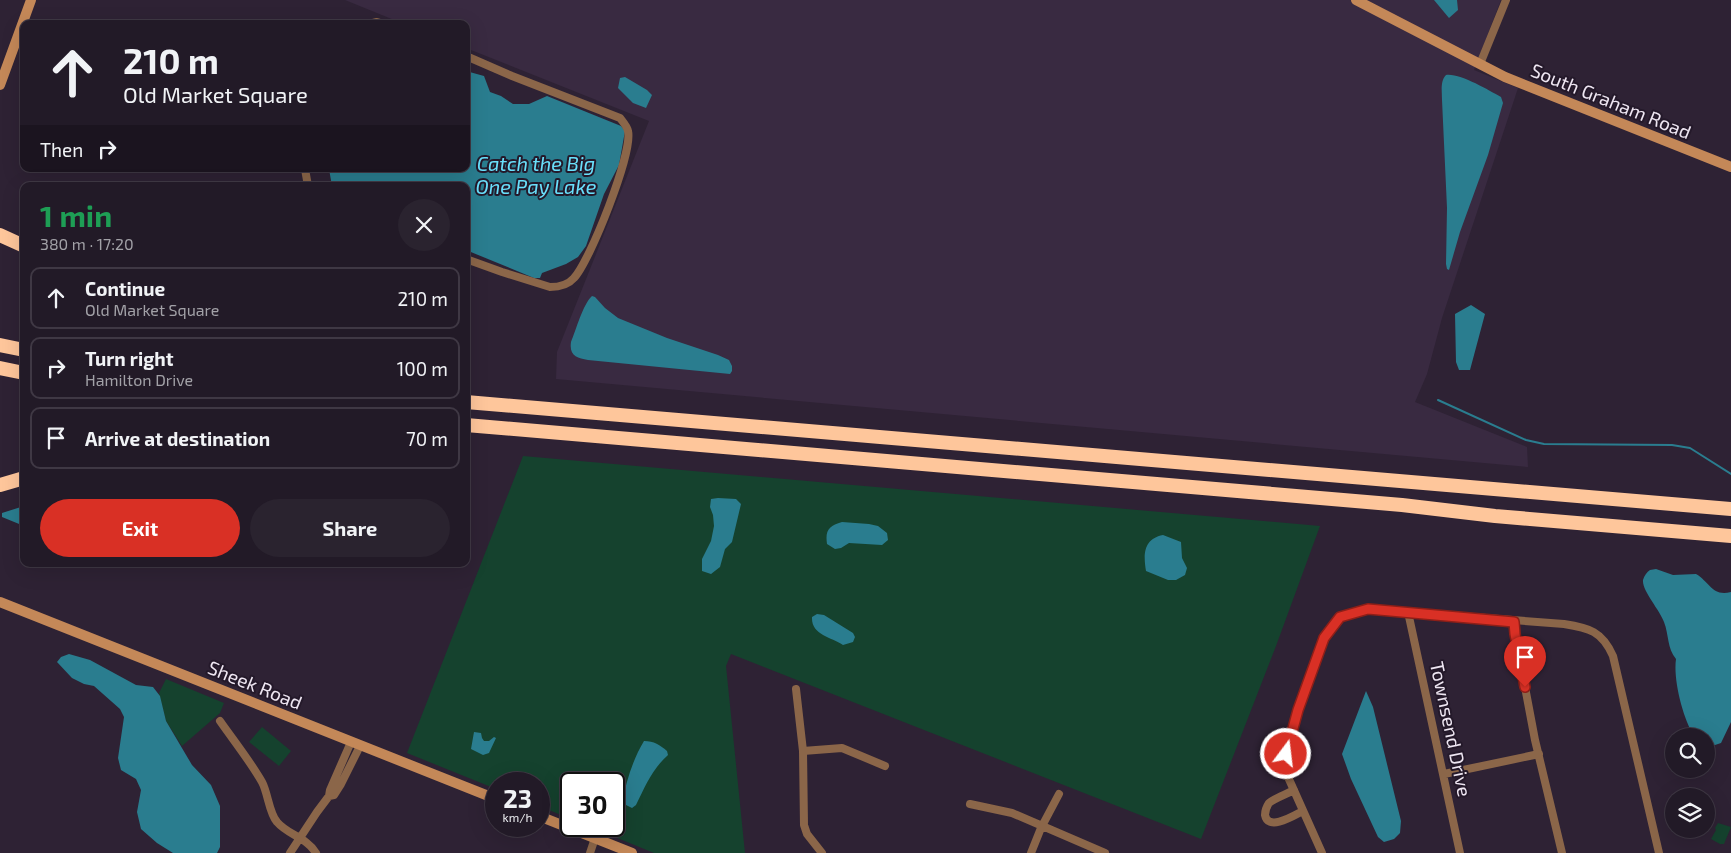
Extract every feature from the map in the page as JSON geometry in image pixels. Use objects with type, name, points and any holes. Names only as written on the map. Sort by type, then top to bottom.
[{"type":"highway","points":[[0,235],[20,244]]},
{"type":"highway","points":[[0,345],[20,349]]},
{"type":"highway","points":[[0,368],[20,372]]},
{"type":"highway","points":[[470,401],[508,406],[1731,509]]},
{"type":"highway","points":[[470,425],[1362,502],[1495,516],[1731,536]]},
{"type":"highway","points":[[0,485],[20,479]]},
{"type":"street","points":[[24,20],[31,0]]},
{"type":"street","name":"South Graham Road","points":[[1356,0],[1505,77],[1731,167]]},
{"type":"street","points":[[1480,64],[1506,0]]},
{"type":"street","points":[[0,85],[20,30]]},
{"type":"street","points":[[470,58],[620,118],[628,132],[628,144],[621,171],[584,264],[574,279],[566,284],[550,287],[470,260]]},
{"type":"street","name":"Sheek Road","points":[[0,602],[485,795]]},
{"type":"street","points":[[1322,853],[1288,777],[1286,754],[1298,710],[1324,638],[1340,617],[1368,609],[1583,627],[1602,637],[1613,656],[1659,853]]},
{"type":"street","name":"Townsend Drive","points":[[1408,612],[1460,853]]},
{"type":"street","points":[[1514,622],[1538,754],[1562,853]]},
{"type":"street","points":[[796,690],[803,751],[804,825],[807,834],[822,853]]},
{"type":"street","points":[[220,721],[262,782],[275,821],[286,830],[300,837],[316,853]]},
{"type":"street","points":[[290,853],[329,796],[330,790],[355,744]]},
{"type":"street","points":[[803,751],[842,748],[885,766]]},
{"type":"street","points":[[1444,774],[1538,754]]},
{"type":"street","points":[[1294,790],[1269,803],[1266,809],[1266,816],[1269,822],[1281,821],[1303,811]]},
{"type":"street","points":[[1031,853],[1042,825],[1059,794]]},
{"type":"street","points":[[970,804],[1000,809],[1105,853]]},
{"type":"street","points":[[550,820],[632,853]]},
{"type":"street","points":[[590,853],[595,838]]},
{"type":"shaded area","points":[[345,0],[1501,0],[1474,70],[1518,88],[1442,318],[1427,374],[1415,402],[1527,447],[1528,467],[556,379],[557,352],[649,121],[470,50],[470,20],[394,20]]},
{"type":"green space","points":[[523,456],[1320,526],[1276,646],[1201,839],[731,654],[726,666],[745,853],[654,853],[615,837],[625,837],[625,772],[560,772],[560,815],[550,810],[550,772],[485,772],[485,785],[407,753]]},
{"type":"green space","points":[[166,679],[224,703],[220,713],[182,746],[166,721],[159,693]]},
{"type":"green space","points":[[262,727],[291,751],[279,766],[249,742]]},
{"type":"green space","points":[[1718,823],[1731,827],[1724,844],[1711,839],[1715,838],[1715,828]]},
{"type":"water","points":[[1434,0],[1457,0],[1458,10],[1449,18]]},
{"type":"water","name":"Catch the Big One Pay Lake","points":[[470,72],[484,76],[490,92],[501,96],[513,104],[529,104],[547,96],[621,126],[625,131],[619,165],[604,194],[586,246],[578,257],[566,264],[542,273],[540,278],[534,278],[470,252],[470,182],[331,182],[330,172],[470,172]]},
{"type":"water","points":[[1446,75],[1459,77],[1474,83],[1501,97],[1503,103],[1488,155],[1460,232],[1449,270],[1446,264],[1447,208],[1442,90],[1442,83]]},
{"type":"water","points":[[625,77],[652,95],[646,108],[633,103],[618,88],[620,78]]},
{"type":"water","points":[[592,296],[618,318],[729,360],[732,371],[730,374],[588,360],[575,356],[571,350],[571,342],[583,311]]},
{"type":"water","points":[[1471,305],[1485,314],[1470,370],[1459,370],[1456,362],[1455,314]]},
{"type":"water","points":[[711,499],[736,499],[741,504],[732,542],[725,549],[720,567],[711,574],[702,571],[702,559],[711,541],[714,526],[710,507]]},
{"type":"water","points":[[20,507],[20,524],[2,517],[2,513]]},
{"type":"water","points":[[842,522],[878,526],[887,533],[888,540],[882,545],[849,543],[835,549],[827,544],[827,532],[834,525]]},
{"type":"water","points":[[1163,535],[1181,542],[1182,558],[1187,568],[1185,575],[1176,580],[1168,580],[1146,571],[1145,553],[1148,543]]},
{"type":"water","points":[[1656,569],[1673,575],[1696,574],[1715,591],[1731,592],[1731,722],[1721,743],[1715,745],[1715,728],[1690,728],[1686,719],[1677,688],[1676,659],[1671,650],[1666,627],[1643,584],[1644,577],[1650,570]]},
{"type":"water","points":[[817,614],[824,615],[853,633],[855,637],[853,642],[843,645],[818,632],[812,617]]},
{"type":"water","points":[[69,654],[90,660],[136,685],[153,687],[160,696],[166,721],[192,765],[211,785],[220,806],[220,847],[217,853],[173,853],[157,843],[141,829],[137,812],[141,790],[136,779],[121,770],[118,758],[124,717],[120,709],[94,686],[84,684],[72,678],[57,662],[61,657]]},
{"type":"water","points":[[1366,691],[1373,707],[1401,821],[1400,833],[1394,839],[1384,842],[1378,837],[1351,779],[1342,754]]},
{"type":"water","points":[[474,732],[481,733],[484,741],[496,738],[489,753],[483,755],[471,749]]},
{"type":"water","points":[[644,741],[659,745],[667,751],[668,755],[653,772],[636,805],[632,808],[625,804],[625,791],[636,755]]},
{"type":"waterway","points":[[1438,400],[1526,440],[1544,444],[1672,445],[1690,448],[1731,474]]},
{"type":"route","points":[[1286,754],[1298,710],[1324,638],[1340,617],[1368,609],[1498,619],[1514,622],[1525,687]]}]
